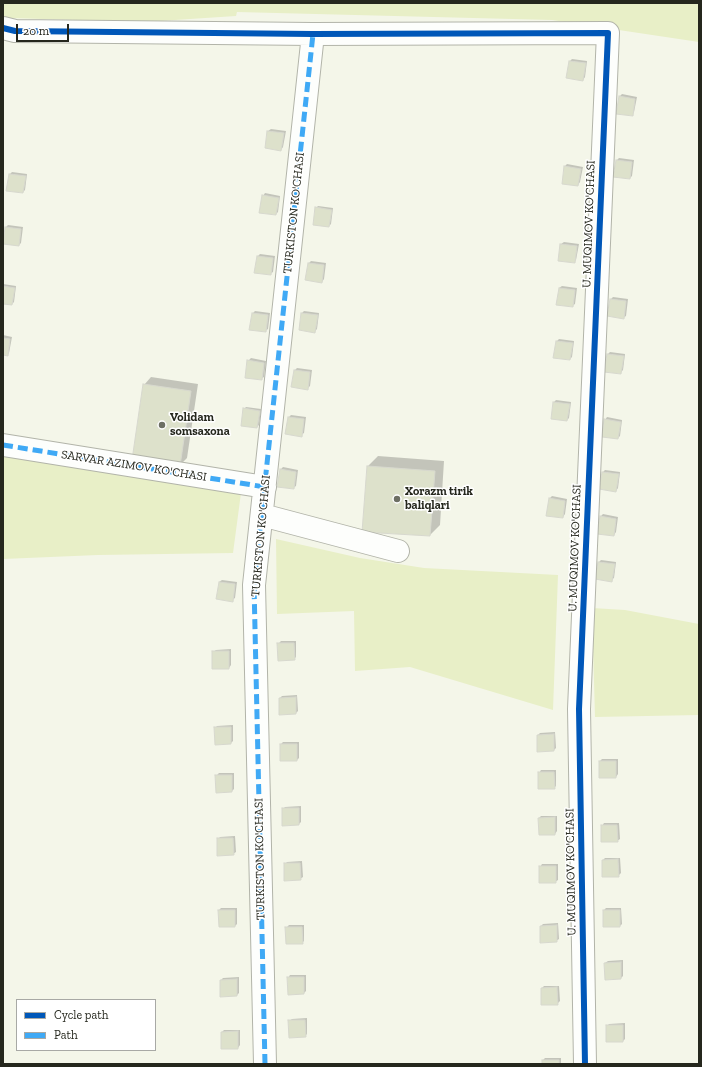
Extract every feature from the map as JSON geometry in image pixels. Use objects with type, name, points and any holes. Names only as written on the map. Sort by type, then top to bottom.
[{"type":"street","points":[[3,28],[16,31],[312,34]]},
{"type":"street","name":"U. MUQIMOV KO'CHASI","points":[[312,34],[608,33],[579,709],[585,1064]]},
{"type":"street","name":"TURKISTON KO'CHASI","points":[[265,1064],[254,585],[312,34]]},
{"type":"street","name":"SARVAR AZIMOV KO'CHASI","points":[[3,445],[265,487]]},
{"type":"street","points":[[262,515],[398,551]]},
{"type":"green space","points":[[3,3],[699,3],[699,42],[552,20],[237,12],[236,16],[144,22],[10,18],[3,17]]},
{"type":"green space","points":[[3,454],[241,493],[233,553],[98,555],[3,559]]},
{"type":"green space","points":[[276,539],[360,558],[424,568],[558,575],[553,710],[410,667],[355,671],[354,611],[277,614]]},
{"type":"green space","points":[[592,608],[625,610],[699,624],[699,715],[595,717]]},
{"type":"building","points":[[569,61],[586,63],[583,81],[566,78]]},
{"type":"building","points":[[619,96],[635,99],[633,116],[616,114]]},
{"type":"building","points":[[267,131],[284,133],[281,151],[265,148]]},
{"type":"building","points":[[616,160],[632,162],[630,179],[613,177]]},
{"type":"building","points":[[564,166],[581,169],[578,186],[562,184]]},
{"type":"building","points":[[9,174],[26,176],[23,193],[6,191]]},
{"type":"building","points":[[262,195],[279,198],[276,215],[259,213]]},
{"type":"building","points":[[315,207],[332,210],[329,227],[313,225]]},
{"type":"building","points":[[5,227],[21,229],[19,246],[3,244]]},
{"type":"building","points":[[560,244],[577,246],[575,263],[558,261]]},
{"type":"building","points":[[257,256],[273,258],[271,275],[254,273]]},
{"type":"building","points":[[308,263],[324,265],[322,283],[305,280]]},
{"type":"building","points":[[3,286],[15,288],[12,305],[3,304]]},
{"type":"building","points":[[559,288],[575,290],[573,307],[556,305]]},
{"type":"building","points":[[610,299],[626,301],[624,319],[607,316]]},
{"type":"building","points":[[252,313],[268,315],[266,332],[249,330]]},
{"type":"building","points":[[301,313],[318,315],[315,333],[299,330]]},
{"type":"building","points":[[3,338],[10,339],[8,356],[3,355]]},
{"type":"building","points":[[556,341],[573,343],[570,360],[553,358]]},
{"type":"building","points":[[607,354],[624,356],[621,374],[604,372]]},
{"type":"building","points":[[247,360],[264,363],[262,380],[245,378]]},
{"type":"building","points":[[294,370],[310,372],[308,390],[291,387]]},
{"type":"building","name":"Volidam somsaxona","points":[[143,384],[191,391],[180,466],[132,460]]},
{"type":"building","points":[[553,402],[570,404],[567,421],[551,419]]},
{"type":"building","points":[[243,408],[260,411],[257,428],[241,426]]},
{"type":"building","points":[[288,417],[304,419],[302,437],[285,434]]},
{"type":"building","points":[[604,419],[621,422],[618,439],[602,437]]},
{"type":"building","points":[[367,466],[435,471],[430,536],[362,532]]},
{"type":"building","points":[[280,469],[296,472],[294,489],[277,487]]},
{"type":"building","points":[[602,472],[619,474],[616,492],[599,489]]},
{"type":"building","points":[[549,498],[565,501],[563,518],[546,516]]},
{"type":"building","points":[[600,516],[616,519],[614,536],[597,534]]},
{"type":"building","points":[[598,562],[615,564],[612,582],[595,579]]},
{"type":"building","points":[[219,582],[235,584],[233,602],[216,599]]},
{"type":"building","points":[[277,643],[294,643],[295,660],[278,661]]},
{"type":"building","points":[[212,651],[229,651],[229,669],[212,669]]},
{"type":"building","points":[[296,697],[296,714],[279,715],[279,698]]},
{"type":"building","points":[[214,727],[231,727],[231,744],[215,745]]},
{"type":"building","points":[[554,734],[554,751],[537,752],[537,735]]},
{"type":"building","points":[[280,744],[297,744],[297,761],[280,761]]},
{"type":"building","points":[[599,761],[616,761],[616,778],[599,778]]},
{"type":"building","points":[[538,772],[554,772],[555,789],[538,789]]},
{"type":"building","points":[[215,775],[232,775],[232,792],[216,793]]},
{"type":"building","points":[[282,808],[299,808],[299,825],[282,826]]},
{"type":"building","points":[[555,817],[555,835],[539,835],[538,818]]},
{"type":"building","points":[[601,825],[617,825],[618,842],[601,842]]},
{"type":"building","points":[[217,838],[233,838],[234,855],[217,856]]},
{"type":"building","points":[[618,859],[619,877],[602,877],[602,860]]},
{"type":"building","points":[[284,863],[300,863],[301,880],[284,881]]},
{"type":"building","points":[[539,866],[556,866],[556,883],[539,883]]},
{"type":"building","points":[[218,910],[235,910],[235,927],[219,927]]},
{"type":"building","points":[[603,910],[620,910],[620,927],[603,927]]},
{"type":"building","points":[[557,925],[557,942],[540,943],[540,926]]},
{"type":"building","points":[[285,927],[302,927],[303,944],[286,944]]},
{"type":"building","points":[[621,962],[621,979],[605,980],[604,963]]},
{"type":"building","points":[[287,977],[304,977],[304,994],[288,995]]},
{"type":"building","points":[[237,979],[237,996],[220,997],[220,980]]},
{"type":"building","points":[[557,987],[558,1005],[541,1005],[541,988]]},
{"type":"building","points":[[288,1020],[305,1020],[306,1037],[289,1038]]},
{"type":"building","points":[[606,1025],[623,1025],[623,1042],[606,1042]]},
{"type":"building","points":[[238,1031],[238,1049],[221,1049],[221,1032]]},
{"type":"building","points":[[542,1060],[559,1060],[559,1064],[542,1064]]},
{"type":"marked path","points":[[265,1064],[254,585],[313,34]]},
{"type":"marked path","points":[[3,445],[265,487]]},
{"type":"cycle path","points":[[3,28],[15,31],[313,34],[608,33],[579,709],[585,1064]]},
{"type":"place","name":"Volidam somsaxona","points":[[162,425]]},
{"type":"place","name":"Xorazm tirik baliqlari","points":[[397,499]]}]
